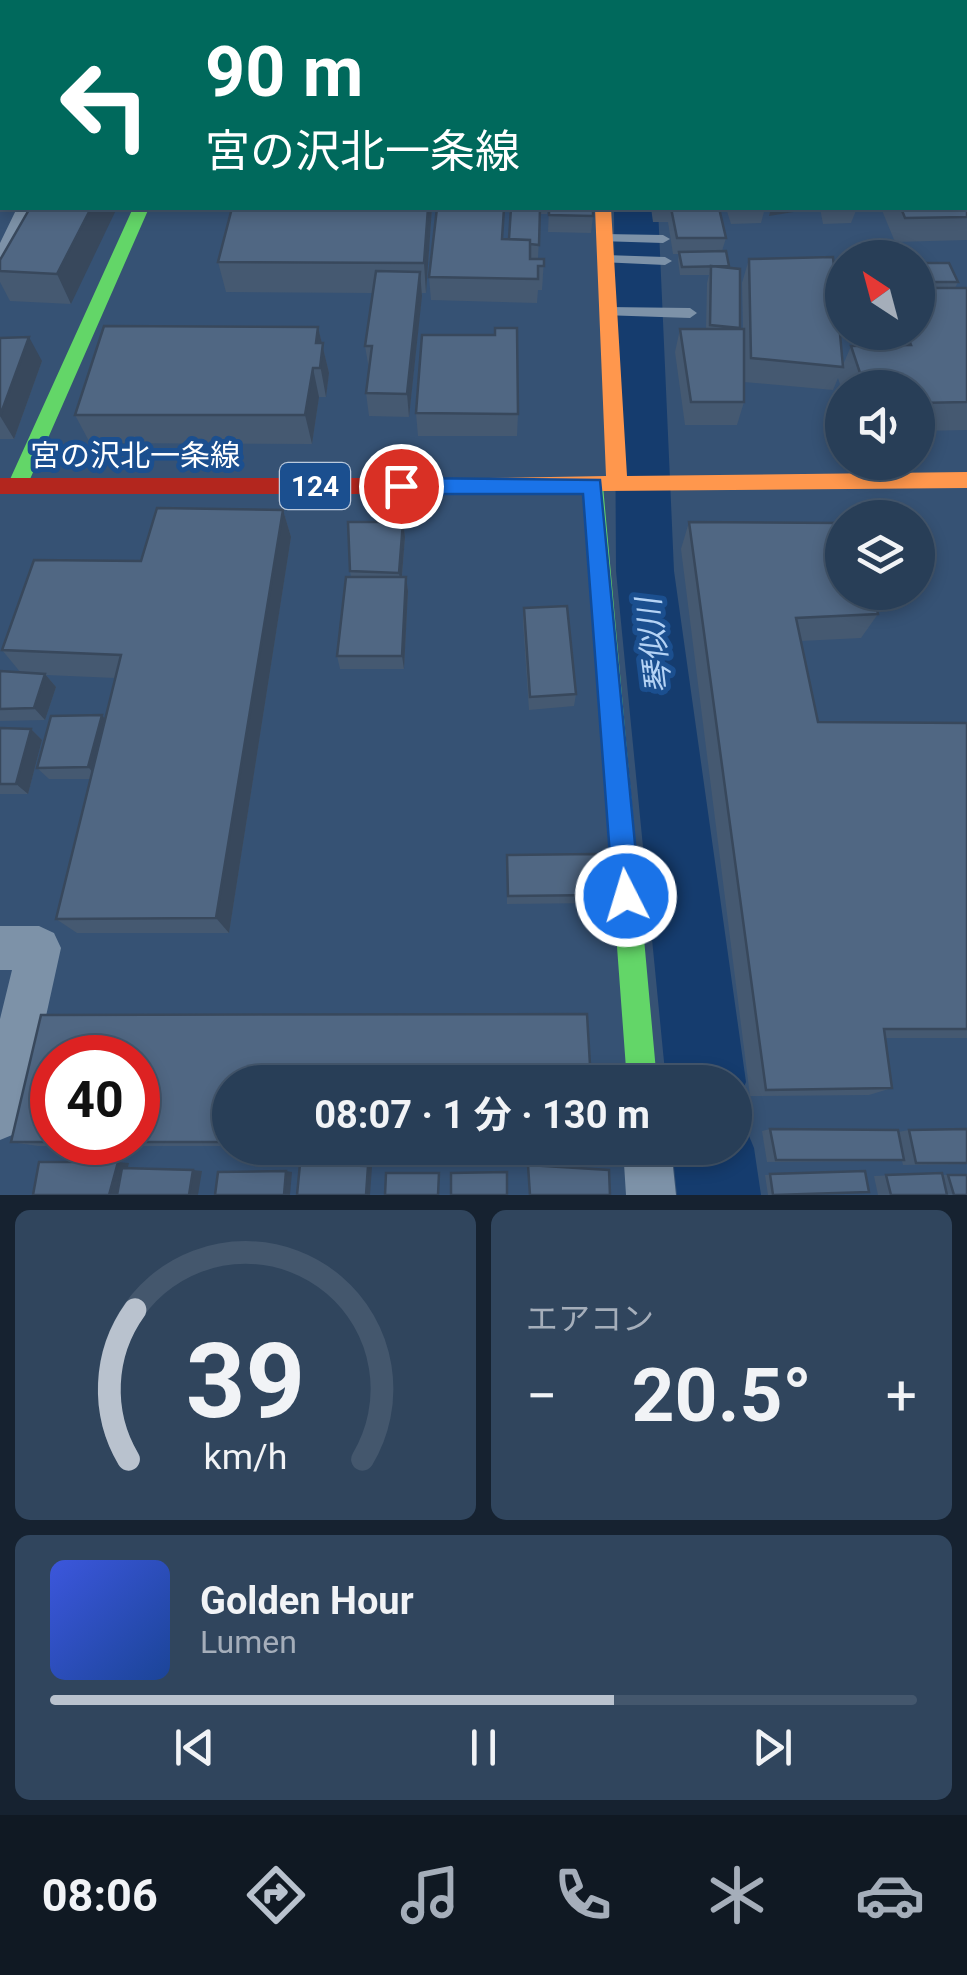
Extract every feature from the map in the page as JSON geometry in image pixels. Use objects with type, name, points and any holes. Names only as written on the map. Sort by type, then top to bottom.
[{"type":"street","points":[[8,486],[140,210]]},
{"type":"street","points":[[603,210],[613,249],[623,485]]},
{"type":"street","name":"124","points":[[623,485],[967,480]]},
{"type":"street","name":"宮の沢北一条線","points":[[8,486],[623,485]]},
{"type":"street","points":[[593,486],[641,1065]]},
{"type":"street","points":[[0,948],[39,948],[0,1116]]},
{"type":"street","points":[[648,1165],[651,1195]]},
{"type":"lane","points":[[0,257],[22,210]]},
{"type":"lane","points":[[613,249],[660,239]]},
{"type":"lane","points":[[613,249],[658,261]]},
{"type":"lane","points":[[616,312],[690,312]]},
{"type":"building","points":[[29,210],[90,210],[57,274],[0,271],[0,260]]},
{"type":"building","points":[[231,210],[428,210],[424,263],[218,262]]},
{"type":"building","points":[[437,210],[504,210],[502,239],[530,240],[530,259],[544,259],[544,266],[538,266],[538,279],[429,277]]},
{"type":"building","points":[[511,210],[540,210],[539,245],[530,244],[530,240],[509,239]]},
{"type":"building","points":[[549,210],[593,210],[593,216],[549,215]]},
{"type":"building","points":[[671,210],[719,210],[726,238],[677,238]]},
{"type":"building","points":[[902,210],[967,210],[967,217],[905,218]]},
{"type":"building","points":[[726,251],[729,266],[682,267],[679,252]]},
{"type":"building","points":[[825,257],[825,350],[841,350],[843,367],[751,358],[749,259]]},
{"type":"building","points":[[935,263],[949,263],[958,282],[935,282]]},
{"type":"building","points":[[711,266],[740,269],[740,328],[710,325]]},
{"type":"building","points":[[376,271],[420,272],[407,394],[366,393],[372,346],[365,346]]},
{"type":"building","points":[[935,288],[967,288],[967,402],[935,403],[935,370],[859,370],[852,350],[935,350]]},
{"type":"building","points":[[104,326],[318,327],[316,343],[323,343],[320,368],[313,368],[305,415],[75,415]]},
{"type":"building","points":[[495,328],[517,328],[518,414],[416,413],[422,335],[495,335]]},
{"type":"building","points":[[680,329],[744,329],[744,402],[691,402]]},
{"type":"building","points":[[29,337],[0,416],[0,338]]},
{"type":"building","points":[[157,508],[283,510],[216,918],[56,919],[121,655],[2,650],[34,560],[141,561]]},
{"type":"building","points":[[348,522],[403,522],[399,573],[350,571]]},
{"type":"building","points":[[689,522],[825,523],[825,610],[877,610],[878,614],[796,618],[818,722],[967,723],[967,1029],[884,1029],[892,1088],[766,1090]]},
{"type":"building","points":[[346,577],[406,577],[402,656],[337,656]]},
{"type":"building","points":[[567,606],[576,694],[530,697],[524,608]]},
{"type":"building","points":[[0,671],[45,674],[34,708],[0,709]]},
{"type":"building","points":[[102,715],[88,767],[37,768],[51,716]]},
{"type":"building","points":[[0,728],[31,729],[16,784],[0,784]]},
{"type":"building","points":[[596,854],[598,895],[508,896],[507,855]]},
{"type":"building","points":[[587,1014],[590,1065],[212,1065],[212,1142],[160,1142],[160,1035],[36,1035],[41,1015]]},
{"type":"building","points":[[30,1062],[30,1142],[11,1142]]},
{"type":"building","points":[[770,1129],[898,1130],[904,1160],[776,1160]]},
{"type":"building","points":[[967,1129],[967,1163],[916,1163],[909,1130]]},
{"type":"building","points":[[38,1165],[117,1165],[109,1195],[33,1195]]},
{"type":"building","points":[[300,1165],[368,1166],[366,1195],[297,1195]]},
{"type":"building","points":[[528,1165],[609,1170],[610,1195],[530,1195]]},
{"type":"building","points":[[122,1168],[193,1170],[189,1195],[117,1195]]},
{"type":"building","points":[[286,1171],[284,1195],[215,1195],[218,1172]]},
{"type":"building","points":[[865,1171],[869,1192],[773,1195],[770,1174]]},
{"type":"building","points":[[507,1172],[507,1195],[451,1195],[451,1173]]},
{"type":"building","points":[[386,1173],[439,1173],[438,1195],[385,1195]]},
{"type":"building","points":[[942,1173],[947,1195],[891,1195],[886,1175]]},
{"type":"building","points":[[948,1175],[967,1175],[967,1195],[954,1195]]},
{"type":"waterway","name":"琴似川","points":[[636,210],[645,571],[704,1065]]},
{"type":"waterway","name":"琴似川","points":[[715,1165],[719,1195]]},
{"type":"traffic: fast","points":[[17,486],[140,210]]},
{"type":"traffic: fast","points":[[593,486],[641,1065]]},
{"type":"traffic: slow","points":[[603,210],[617,485]]},
{"type":"traffic: slow","points":[[488,486],[967,480]]},
{"type":"traffic: jam","points":[[0,486],[488,486]]},
{"type":"route","points":[[401,486],[593,486],[626,896]]}]
